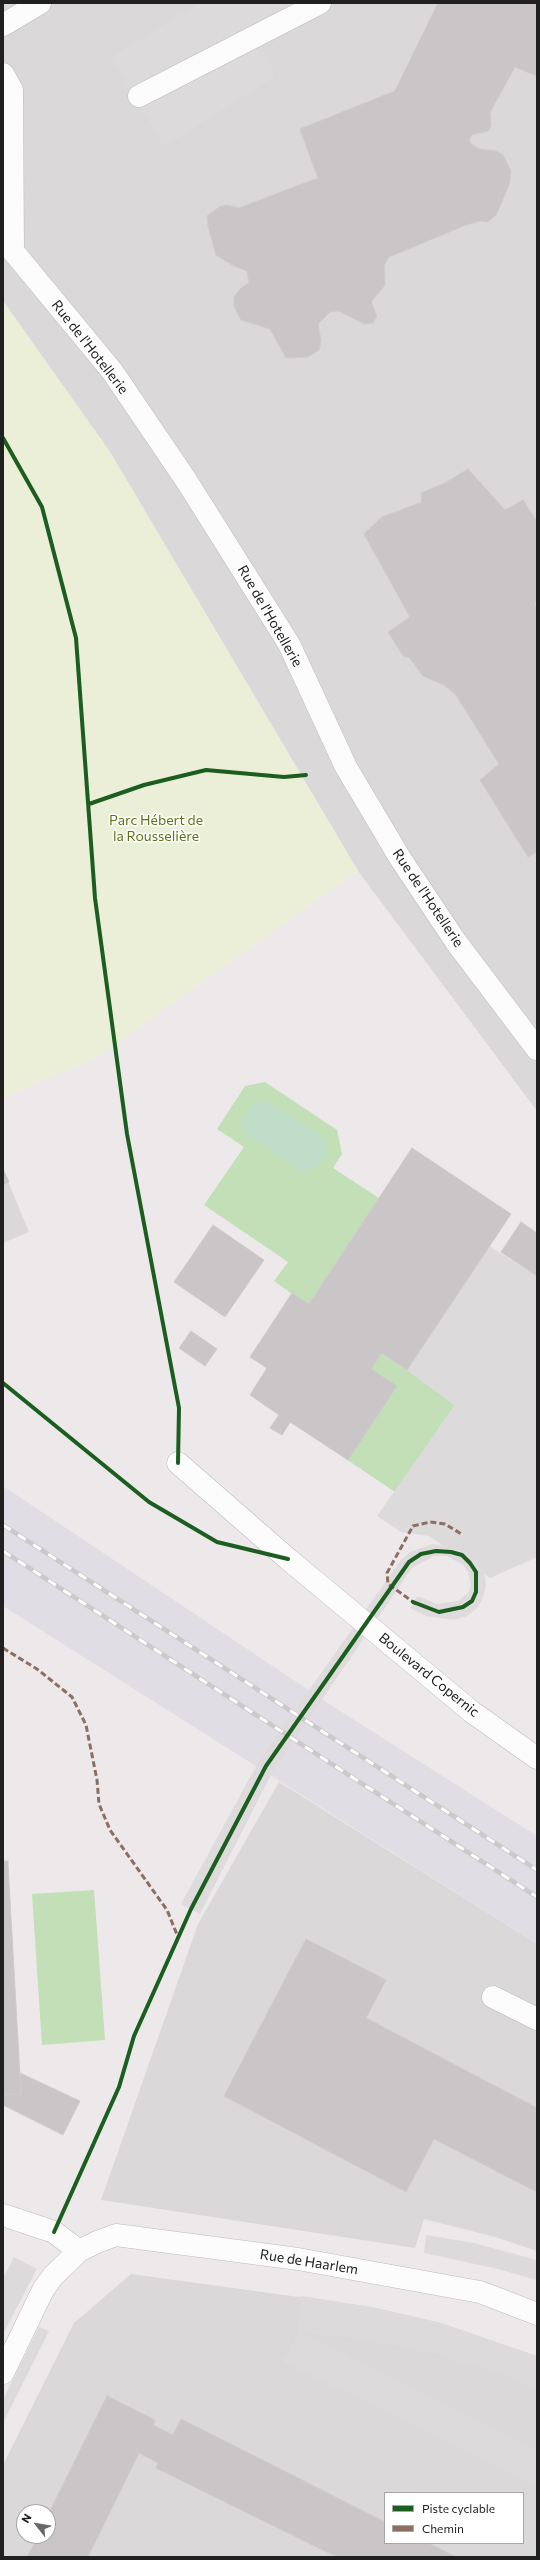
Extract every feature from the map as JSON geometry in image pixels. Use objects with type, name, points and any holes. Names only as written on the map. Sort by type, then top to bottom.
[{"type":"street","points":[[3,25],[40,3]]},
{"type":"street","points":[[139,96],[320,3]]},
{"type":"street","points":[[3,74],[12,90],[8,245]]},
{"type":"street","name":"Rue de l'Hotellerie","points":[[8,245],[112,371],[186,480],[290,644],[346,767],[400,858],[456,942],[537,1049]]},
{"type":"street","name":"Boulevard Copernic","points":[[178,1463],[288,1559],[466,1707],[537,1758]]},
{"type":"street","points":[[493,1998],[537,2019]]},
{"type":"street","points":[[3,2215],[54,2232],[79,2251]]},
{"type":"street","name":"Rue de Haarlem","points":[[3,2372],[43,2290],[65,2262],[79,2251],[116,2235],[252,2253],[480,2292],[537,2314]]},
{"type":"shaded area","points":[[3,3],[537,3],[537,1111],[358,871],[110,452],[3,301]]},
{"type":"shaded area","points":[[200,3],[297,3],[261,47],[276,76],[164,147],[111,57]]},
{"type":"shaded area","points":[[265,1082],[337,1130],[342,1154],[333,1168],[379,1198],[412,1148],[511,1214],[407,1370],[455,1405],[395,1492],[291,1422],[282,1435],[270,1428],[279,1415],[250,1395],[267,1368],[250,1357],[292,1294],[274,1281],[288,1262],[204,1205],[244,1147],[217,1129],[245,1086]]},
{"type":"shaded area","points":[[267,1101],[324,1138],[326,1152],[315,1169],[302,1171],[245,1133],[242,1120],[254,1104]]},
{"type":"shaded area","points":[[3,1169],[29,1232],[3,1243]]},
{"type":"shaded area","points":[[489,1246],[537,1276],[537,1557],[490,1578],[429,1536],[401,1532],[377,1516],[455,1405],[407,1370]]},
{"type":"shaded area","points":[[3,1486],[334,1707],[537,1836],[537,1944],[3,1606]]},
{"type":"shaded area","points":[[279,1782],[537,1944],[537,2251],[495,2237],[424,2219],[415,2248],[101,2200],[198,1924]]},
{"type":"shaded area","points":[[94,1890],[105,2040],[42,2045],[32,1894]]},
{"type":"shaded area","points":[[426,2235],[474,2243],[537,2260],[537,2280],[498,2269],[424,2253]]},
{"type":"shaded area","points":[[14,2257],[37,2269],[3,2334],[3,2278]]},
{"type":"shaded area","points":[[131,2274],[372,2307],[441,2323],[537,2356],[537,2557],[3,2557],[3,2465],[74,2323]]},
{"type":"shaded area","points":[[301,2296],[372,2307],[441,2323],[537,2356],[537,2388],[496,2372],[431,2353],[365,2340],[299,2332],[537,2450],[537,2485],[283,2361],[298,2332]]},
{"type":"shaded area","points":[[39,2327],[49,2331],[3,2423],[3,2400]]},
{"type":"green space","name":"Parc Hébert de la Rousselière","points":[[3,301],[110,452],[358,871],[98,1057],[3,1098]]},
{"type":"pier","points":[[432,1544],[456,1548],[468,1552],[478,1560],[484,1572],[486,1585],[483,1598],[477,1608],[467,1616],[454,1620],[426,1616],[410,1608],[417,1596],[437,1604],[458,1601],[468,1593],[471,1586],[468,1572],[463,1565],[447,1556],[434,1556],[412,1568],[273,1771],[200,1914],[181,1904],[259,1761],[401,1560],[410,1552]]},
{"type":"building","points":[[438,3],[537,3],[537,76],[515,67],[490,112],[491,126],[488,131],[472,135],[469,139],[471,144],[479,149],[496,151],[503,155],[511,171],[509,185],[496,215],[488,222],[480,221],[466,225],[389,257],[384,265],[385,285],[371,302],[377,316],[373,323],[364,324],[339,311],[330,312],[318,324],[321,341],[319,350],[308,357],[286,358],[270,329],[241,320],[234,306],[234,297],[241,288],[249,283],[247,271],[234,266],[216,255],[208,226],[207,216],[219,207],[227,205],[239,208],[318,178],[300,129],[395,91]]},
{"type":"building","points":[[468,469],[505,510],[523,500],[537,522],[537,602],[534,604],[537,608],[537,852],[528,857],[480,780],[499,764],[456,695],[444,685],[423,676],[409,657],[404,657],[388,632],[410,617],[364,534],[382,517],[422,502],[421,493],[445,483]]},
{"type":"building","points":[[412,1148],[511,1214],[407,1370],[382,1353],[371,1369],[397,1386],[348,1460],[290,1422],[282,1435],[270,1428],[279,1415],[250,1395],[267,1368],[250,1357],[292,1293],[309,1304]]},
{"type":"building","points":[[3,1169],[9,1182],[3,1185]]},
{"type":"building","points":[[521,1222],[537,1233],[537,1276],[501,1252]]},
{"type":"building","points":[[213,1225],[264,1260],[225,1317],[174,1282]]},
{"type":"building","points":[[191,1331],[217,1349],[205,1366],[179,1348]]},
{"type":"building","points":[[3,1861],[8,1861],[21,2094],[3,2095]]},
{"type":"building","points":[[306,1939],[386,1980],[366,2018],[537,2108],[537,2192],[434,2139],[406,2192],[224,2096]]},
{"type":"building","points":[[20,2073],[80,2101],[63,2135],[3,2105],[3,2095],[21,2094]]},
{"type":"building","points":[[107,2396],[155,2420],[153,2425],[173,2435],[181,2419],[384,2521],[384,2544],[430,2544],[456,2557],[337,2557],[156,2468],[158,2463],[139,2453],[88,2557],[27,2557],[34,2544],[56,2544],[56,2504],[53,2504]]},
{"type":"railway","points":[[3,1525],[537,1870]]},
{"type":"railway","points":[[3,1551],[537,1897]]},
{"type":"marked path","points":[[416,1604],[388,1584],[387,1573],[413,1526],[430,1522],[445,1524],[463,1535]]},
{"type":"marked path","points":[[3,1648],[37,1669],[72,1697],[86,1725],[97,1780],[99,1804],[110,1830],[167,1910],[178,1937]]},
{"type":"cycle path","points":[[3,438],[42,507],[76,638],[95,898],[127,1134],[179,1408],[178,1463]]},
{"type":"cycle path","points":[[89,804],[144,785],[206,770],[284,777],[306,775]]},
{"type":"cycle path","points":[[3,1383],[149,1502],[217,1542],[288,1559]]},
{"type":"cycle path","points":[[54,2232],[119,2087],[134,2036],[191,1909],[266,1766],[409,1562],[421,1554],[436,1551],[451,1552],[462,1555],[476,1572],[476,1592],[472,1601],[463,1607],[439,1612],[413,1602]]}]
